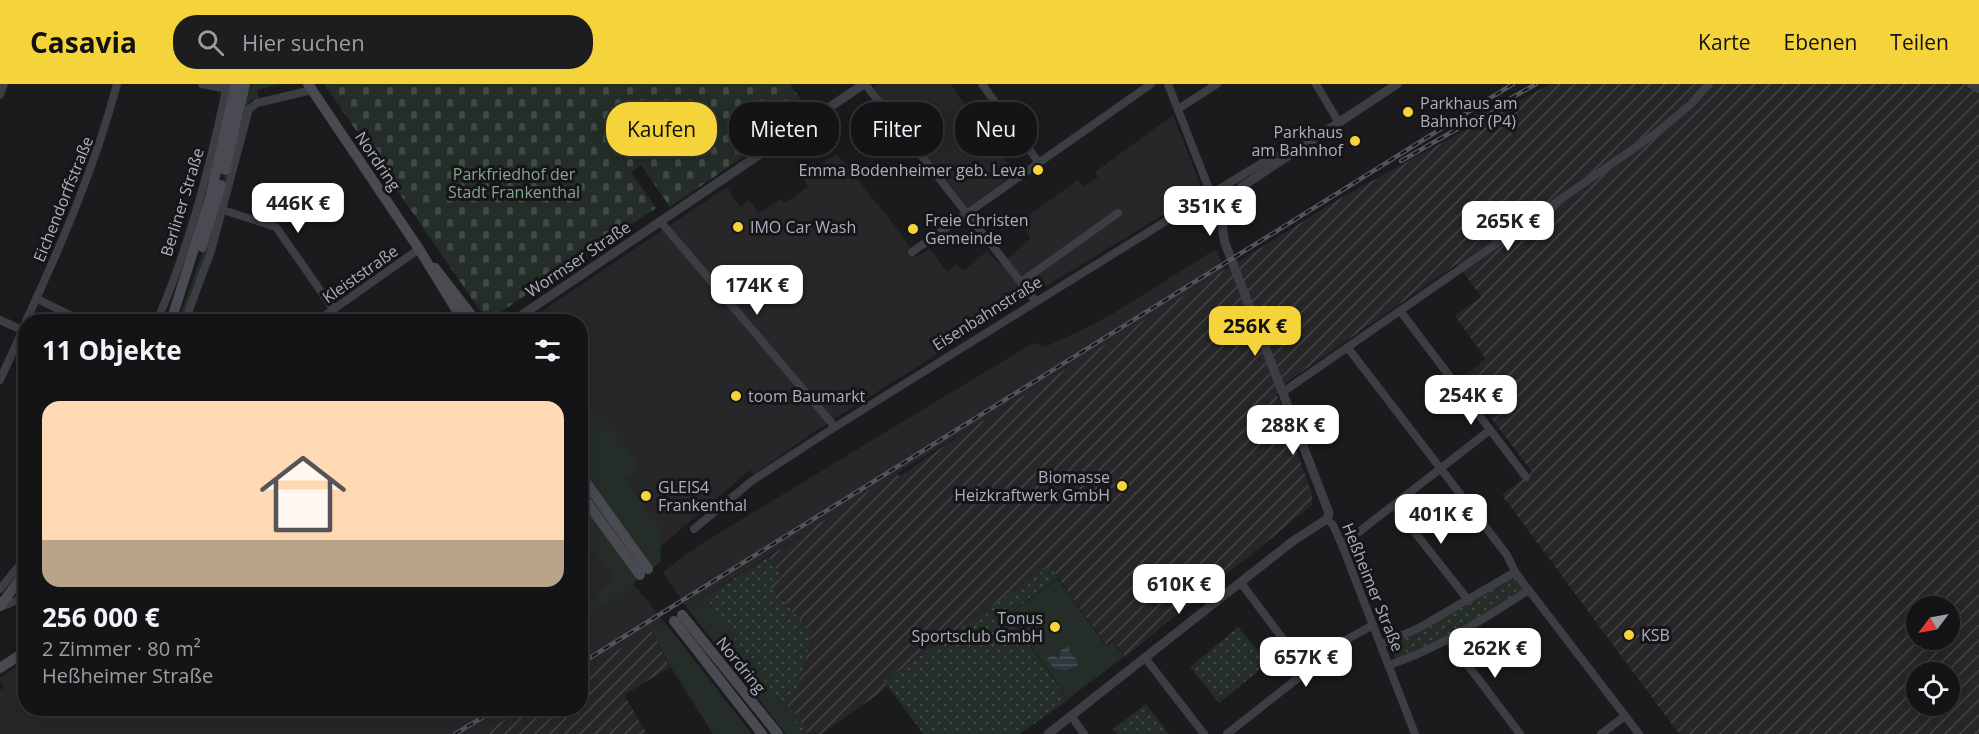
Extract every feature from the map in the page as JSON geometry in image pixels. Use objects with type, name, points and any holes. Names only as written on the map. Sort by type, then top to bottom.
[{"type":"main road","name":"Nordring","points":[[310,87],[419,249],[460,314]]},
{"type":"main road","name":"Berliner Straße","points":[[174,314],[189,284],[208,229],[235,88]]},
{"type":"main road","name":"Nordring","points":[[419,249],[471,314]]},
{"type":"main road","points":[[588,486],[644,572],[588,503]]},
{"type":"main road","points":[[0,606],[18,582]]},
{"type":"main road","name":"Nordring","points":[[762,734],[678,618],[777,734]]},
{"type":"main road","points":[[0,668],[18,656]]},
{"type":"street","points":[[0,95],[4,84]]},
{"type":"street","name":"Eichendorffstraße","points":[[30,314],[80,200],[103,138],[117,84]]},
{"type":"street","points":[[202,84],[235,88]]},
{"type":"street","points":[[864,84],[1035,300]]},
{"type":"street","name":"Wormser Straße","points":[[523,314],[864,84]]},
{"type":"street","points":[[982,84],[1039,163]]},
{"type":"street","points":[[912,252],[1151,84]]},
{"type":"street","points":[[1168,84],[1211,194]]},
{"type":"street","points":[[1178,109],[1217,84]]},
{"type":"street","points":[[1316,84],[1338,121]]},
{"type":"street","name":"Eisenbahnstraße","points":[[1223,217],[1228,202],[1241,188],[1305,146],[1338,121],[1397,84]]},
{"type":"street","points":[[1283,392],[1656,133],[1684,111],[1709,84]]},
{"type":"street","points":[[1971,84],[1979,89]]},
{"type":"street","name":"Nordring","points":[[223,210],[248,112],[257,103],[310,87]]},
{"type":"street","name":"Berliner Straße","points":[[160,314],[176,275],[235,88]]},
{"type":"street","name":"Eisenbahnstraße","points":[[694,529],[753,480],[1035,300],[1179,213],[1206,205],[1210,201],[1211,194],[1262,163],[1305,146]]},
{"type":"street","points":[[187,314],[223,210],[276,227],[334,310]]},
{"type":"street","points":[[1021,282],[1118,213]]},
{"type":"street","name":"Heßheimer Straße","points":[[1223,217],[1226,243],[1329,513],[1327,519],[1333,524],[1342,545],[1415,734]]},
{"type":"street","points":[[660,221],[835,427]]},
{"type":"street","name":"Kleiststraße","points":[[328,314],[419,249]]},
{"type":"street","points":[[37,299],[68,314]]},
{"type":"street","points":[[1401,312],[1526,477]]},
{"type":"street","points":[[0,320],[18,324]]},
{"type":"street","name":"Eichendorffstraße","points":[[0,380],[18,340]]},
{"type":"street","points":[[1348,348],[1507,555],[1515,572],[1639,734]]},
{"type":"street","points":[[1342,545],[1490,430]]},
{"type":"street","points":[[1394,506],[1469,601]]},
{"type":"street","points":[[1048,734],[1304,533],[1327,519]]},
{"type":"street","points":[[0,589],[18,567]]},
{"type":"street","points":[[1381,644],[1417,629],[1469,601],[1515,572]]},
{"type":"street","points":[[1241,584],[1307,670]]},
{"type":"street","points":[[1389,665],[1411,658],[1448,639],[1529,590]]},
{"type":"street","points":[[0,606],[18,600]]},
{"type":"street","points":[[1231,733],[1346,640],[1373,625]]},
{"type":"street","points":[[1448,639],[1520,734]]},
{"type":"street","points":[[1146,659],[1204,734]]},
{"type":"street","points":[[1601,734],[1625,716]]},
{"type":"street","points":[[1072,717],[1084,734]]},
{"type":"shaded area","points":[[879,84],[950,84],[963,102],[955,102],[955,156],[1003,156],[1016,173],[968,207],[927,156],[943,156],[943,102],[884,102],[873,88]]},
{"type":"shaded area","points":[[1550,84],[1979,84],[1979,734],[1679,734],[1502,495],[1532,472],[1461,378],[1486,359],[1455,316],[1481,297],[1457,264],[1287,382],[1277,395],[1312,494],[1312,505],[1125,657],[1113,640],[1106,645],[1050,566],[884,681],[888,687],[822,734],[808,733],[788,703],[812,633],[769,587],[782,577],[768,557],[888,478],[897,473],[900,476],[957,437],[1339,199]]},
{"type":"shaded area","points":[[1173,115],[1203,191],[1026,298],[817,430],[754,474],[750,470],[588,609],[588,314],[537,314],[727,187],[740,207],[749,200],[759,213],[781,199],[785,203],[808,187],[802,176],[834,156],[839,156],[899,231],[916,257],[930,249],[947,272],[957,264],[963,271],[987,251],[1000,265],[1031,238],[1019,222],[1078,180],[1083,187],[1098,177],[1095,172]]},
{"type":"shaded area","points":[[1216,249],[1226,272],[897,473],[687,608],[663,572],[701,544],[1033,343],[1045,347],[1078,332],[1109,316]]},
{"type":"shaded area","points":[[633,583],[664,622],[588,669],[588,618]]},
{"type":"shaded area","points":[[651,630],[670,667],[624,695],[647,734],[481,734],[511,716],[588,716],[588,669]]},
{"type":"shaded area","points":[[1070,645],[1069,652],[1076,658],[1078,665],[1065,671],[1054,668],[1046,659],[1053,655],[1059,659],[1061,650]]},
{"type":"shaded area","points":[[18,665],[18,716],[511,716],[481,734],[0,734],[0,690],[3,688],[0,678]]},
{"type":"green space","points":[[252,84],[282,84],[257,90],[259,98],[251,100],[244,110],[208,248],[184,314],[181,314],[212,226],[245,93]]},
{"type":"green space","name":"Parkfriedhof der Stadt Frankenthal","points":[[324,84],[790,84],[802,102],[729,102],[729,156],[745,156],[670,207],[641,165],[631,172],[656,208],[497,314],[484,314]]},
{"type":"green space","points":[[588,405],[620,440],[640,468],[624,479],[660,530],[661,562],[588,618],[588,609],[592,605],[589,602],[615,577],[588,548]]},
{"type":"green space","points":[[768,557],[782,577],[770,587],[812,633],[795,698],[788,703],[809,734],[803,734],[705,597]]},
{"type":"green space","points":[[1050,566],[1058,578],[1008,614],[1068,700],[1020,734],[923,734],[884,681]]},
{"type":"green space","points":[[1514,574],[1526,590],[1450,636],[1396,661],[1389,642]]},
{"type":"green space","name":"Tonus Sportsclub GmbH","points":[[1058,579],[1106,646],[1113,641],[1124,657],[1068,699],[1009,614]]},
{"type":"green space","points":[[705,597],[803,734],[786,734],[687,608]]},
{"type":"green space","points":[[664,622],[752,734],[713,734],[670,666],[651,630]]},
{"type":"green space","points":[[1238,627],[1268,663],[1219,703],[1190,667]]},
{"type":"green space","points":[[1146,704],[1169,734],[1117,734],[1113,729]]},
{"type":"railway","points":[[588,659],[1513,84]]},
{"type":"railway","points":[[1401,161],[1536,84]]},
{"type":"railway","points":[[455,734],[485,716]]},
{"type":"place","name":"Parkhaus am Bahnhof (P4)","points":[[1408,112]]},
{"type":"place","name":"Parkhaus am Bahnhof","points":[[1355,141]]},
{"type":"place","name":"Emma Bodenheimer geb. Leva","points":[[1038,170]]},
{"type":"place","name":"IMO Car Wash","points":[[738,227]]},
{"type":"place","name":"Freie Christen Gemeinde","points":[[913,229]]},
{"type":"place","name":"toom Baumarkt","points":[[736,396]]},
{"type":"place","name":"Biomasse Heizkraftwerk GmbH","points":[[1122,486]]},
{"type":"place","name":"GLEIS4 Frankenthal","points":[[646,496]]},
{"type":"place","name":"Tonus Sportsclub GmbH","points":[[1055,627]]},
{"type":"place","name":"KSB","points":[[1629,635]]}]
